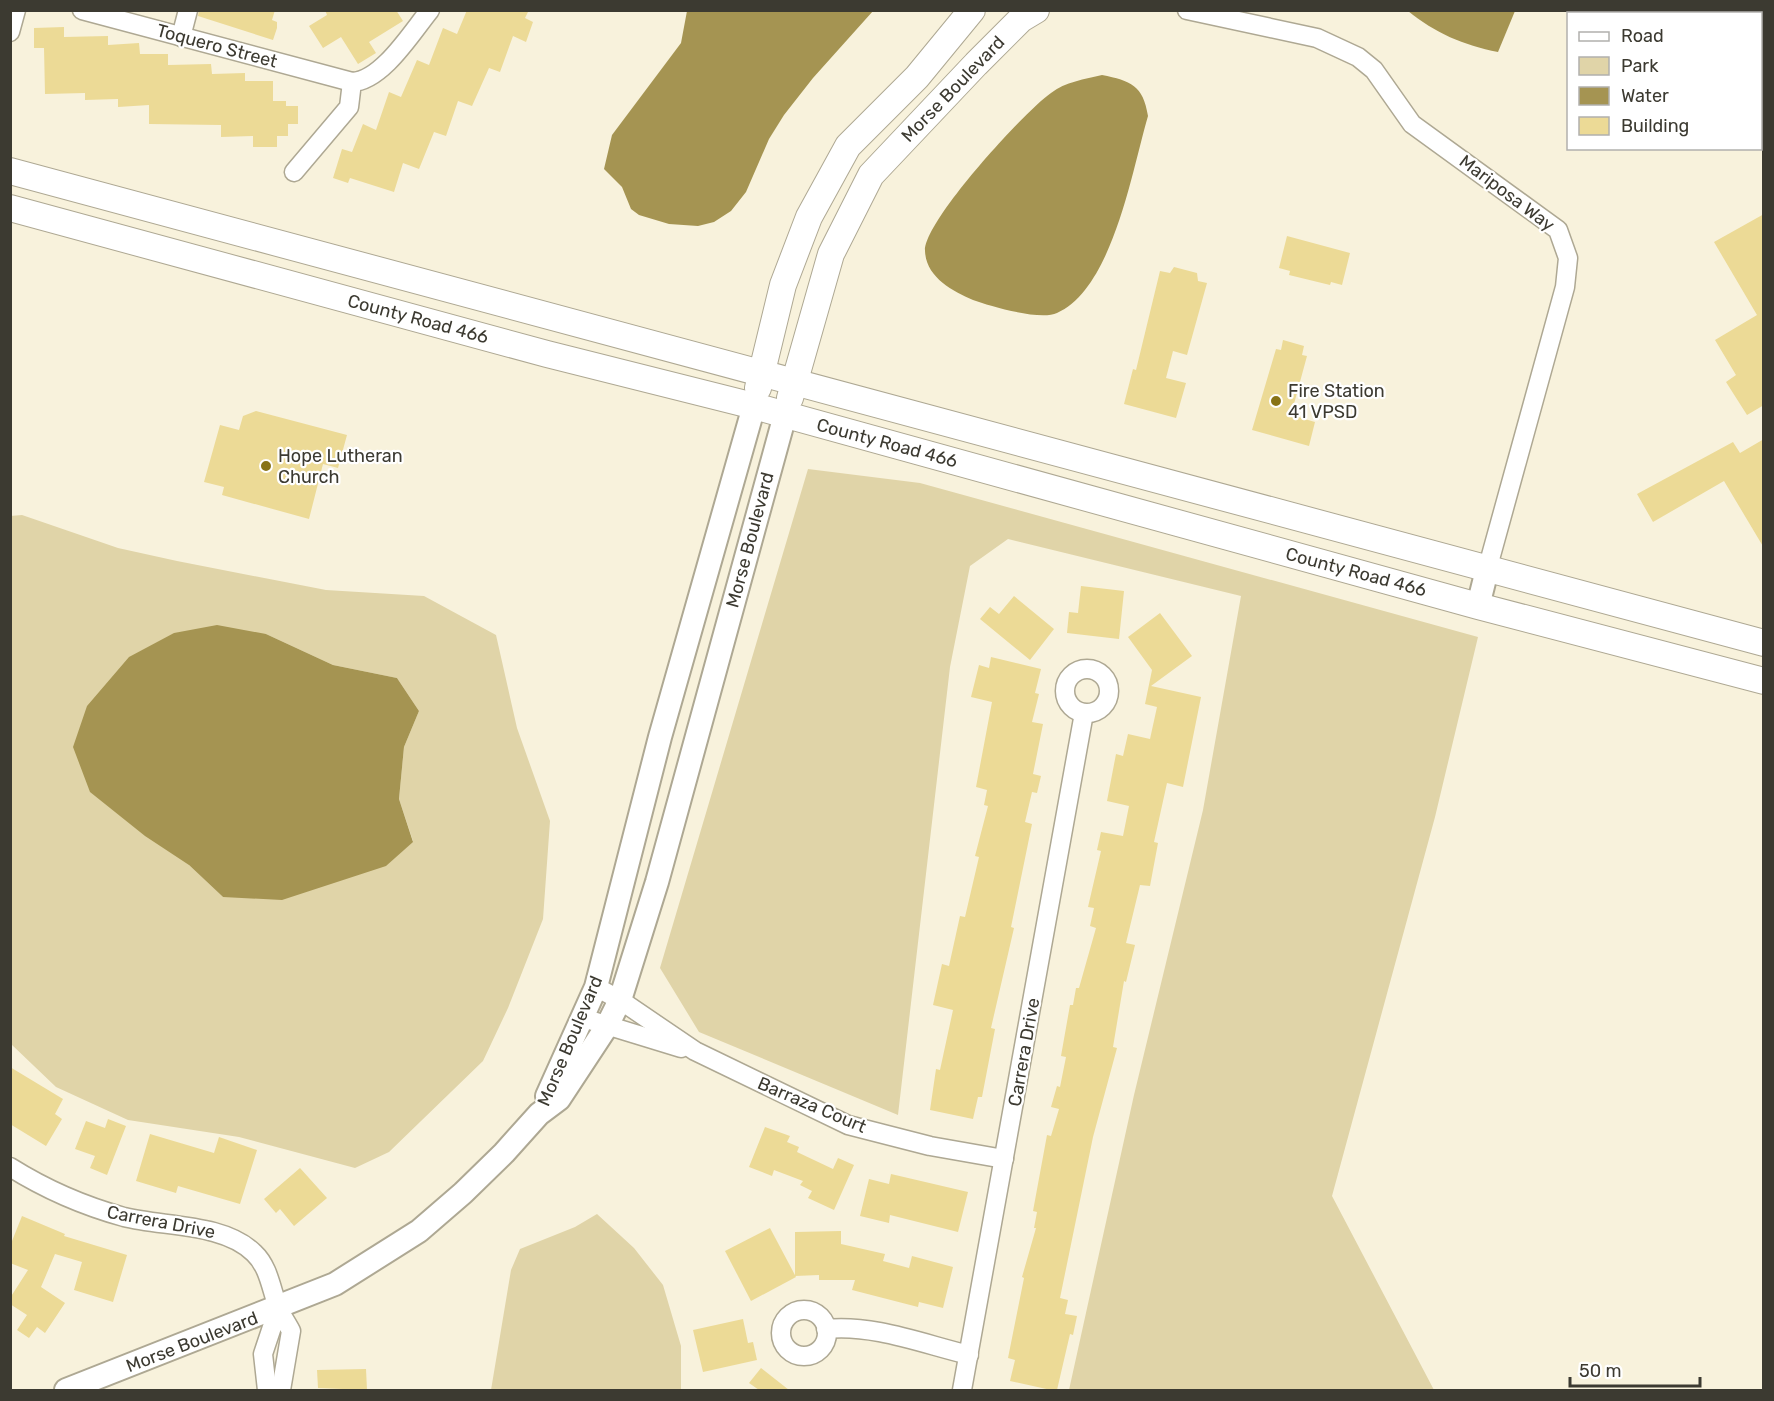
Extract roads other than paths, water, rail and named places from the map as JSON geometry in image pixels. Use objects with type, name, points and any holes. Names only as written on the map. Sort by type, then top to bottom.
[{"type":"main road","name":"Morse Boulevard","points":[[754,406],[783,285],[809,217],[848,146],[917,77],[972,10]]},
{"type":"main road","name":"Morse Boulevard","points":[[785,415],[831,254],[871,175],[1021,19],[1036,10]]},
{"type":"main road","name":"County Road 466","points":[[10,171],[1764,643]]},
{"type":"main road","name":"County Road 466","points":[[10,208],[536,351],[754,406],[1478,606],[1764,681]]},
{"type":"street","points":[[10,32],[16,10]]},
{"type":"street","name":"Toquero Street","points":[[82,10],[352,82]]},
{"type":"street","points":[[181,37],[188,10]]},
{"type":"street","points":[[294,172],[349,107],[352,82],[366,80],[378,73],[430,10]]},
{"type":"street","name":"Mariposa Way","points":[[1187,10],[1295,33]]},
{"type":"street","name":"Mariposa Way","points":[[1239,10],[1295,33],[1340,47],[1358,57],[1374,70],[1413,124],[1546,219],[1558,230],[1564,243],[1568,258],[1565,287],[1487,570]]},
{"type":"street","name":"Morse Boulevard","points":[[539,1114],[596,987],[660,737],[754,406]]},
{"type":"street","name":"Morse Boulevard","points":[[66,1390],[278,1309],[335,1284],[419,1231],[504,1154],[539,1114],[559,1099],[607,1026],[620,1000],[657,882],[785,415]]},
{"type":"street","points":[[1478,606],[1487,570]]},
{"type":"street","name":"Carrera Drive","points":[[962,1390],[1084,712]]},
{"type":"street","name":"Barraza Court","points":[[596,987],[620,1000],[694,1051],[848,1125],[930,1146],[1004,1159]]},
{"type":"street","name":"Barraza Court","points":[[583,1018],[694,1051]]},
{"type":"street","name":"Carrera Drive","points":[[10,1167],[56,1192],[102,1210],[158,1224],[230,1236],[256,1254],[267,1270],[278,1309],[291,1331],[280,1390]]},
{"type":"street","points":[[267,1390],[263,1354],[278,1309]]},
{"type":"street","points":[[826,1329],[847,1327],[870,1331],[969,1356]]},
{"type":"water","points":[[687,11],[873,11],[813,78],[784,115],[769,139],[746,192],[731,211],[714,222],[698,226],[669,224],[639,215],[631,209],[622,187],[604,169],[612,135],[681,43]]},
{"type":"water","points":[[1408,11],[1515,11],[1498,52],[1450,37]]},
{"type":"water","points":[[1102,75],[1128,82],[1134,86],[1143,97],[1148,116],[1118,225],[1093,279],[1076,300],[1057,313],[1049,315],[1027,314],[991,306],[973,300],[942,282],[930,268],[925,251],[929,236],[958,193],[999,143],[1051,93],[1069,84]]},
{"type":"water","points":[[217,625],[266,634],[333,665],[397,678],[419,711],[404,747],[399,799],[413,842],[386,866],[282,900],[223,897],[189,865],[145,836],[90,792],[73,747],[87,706],[129,657],[174,633]]},
{"type":"place","name":"Fire Station 41 VPSD","points":[[1276,401]]},
{"type":"place","name":"Hope Lutheran Church","points":[[266,466]]}]
